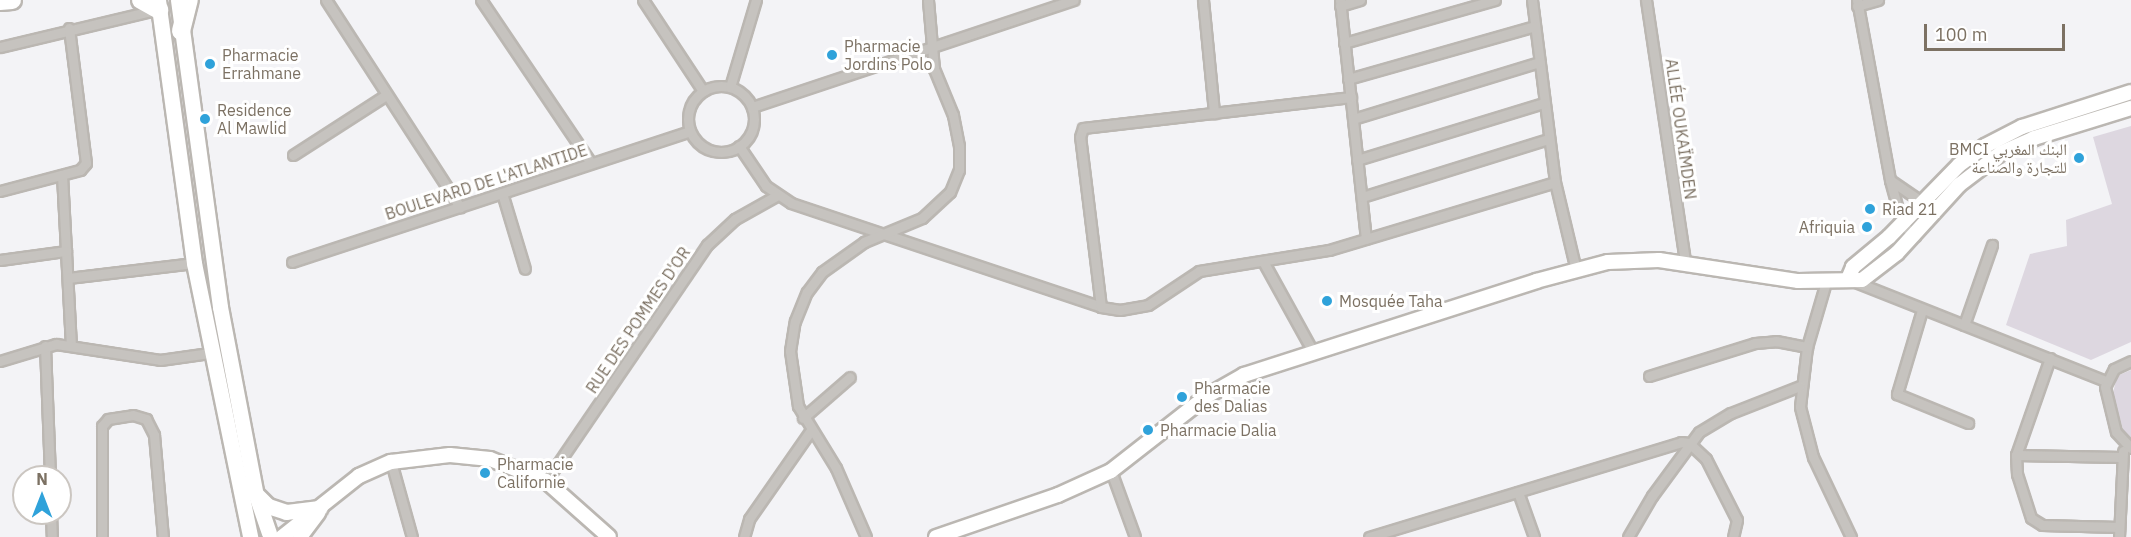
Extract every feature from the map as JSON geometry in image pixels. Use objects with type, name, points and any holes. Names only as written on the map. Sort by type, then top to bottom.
[{"type":"highway","points":[[0,1],[12,0]]},
{"type":"highway","points":[[141,0],[158,5]]},
{"type":"highway","points":[[181,31],[189,0]]},
{"type":"main road","points":[[178,0],[220,307],[256,495],[272,536],[320,508],[359,476],[391,462],[430,455],[490,459],[546,481],[609,537]]},
{"type":"main road","points":[[158,5],[194,263],[210,353],[250,537]]},
{"type":"main road","points":[[1848,279],[1852,267],[1902,224],[1959,165],[2011,132],[2131,92]]},
{"type":"main road","points":[[936,537],[1058,495],[1111,471],[1207,396],[1244,375],[1312,350],[1576,270],[1608,262],[1685,262],[1826,282],[1869,276],[1915,236],[1959,185],[2001,153],[2034,138],[2131,108]]},
{"type":"main road","points":[[256,495],[268,506],[286,512],[320,508]]},
{"type":"main road","points":[[300,537],[320,508]]},
{"type":"street","points":[[326,0],[460,207]]},
{"type":"street","points":[[481,0],[591,163]]},
{"type":"street","points":[[643,0],[703,91]]},
{"type":"street","points":[[730,87],[756,0]]},
{"type":"street","points":[[866,537],[836,468],[803,418],[792,379],[790,351],[795,321],[807,292],[843,253],[922,218],[938,206],[950,192],[959,170],[953,115],[934,69],[928,0]]},
{"type":"street","points":[[752,107],[1074,0]]},
{"type":"street","points":[[1203,0],[1214,113]]},
{"type":"street","points":[[1360,0],[1340,3],[1366,240]]},
{"type":"street","points":[[1344,43],[1495,0]]},
{"type":"street","points":[[1532,0],[1555,182],[1576,270]]},
{"type":"street","name":"ALLÉE OUKAÏMDEN","points":[[1647,0],[1685,262]]},
{"type":"street","points":[[1878,0],[1857,3],[1890,180],[1902,224],[1915,236]]},
{"type":"street","points":[[0,47],[158,5]]},
{"type":"street","points":[[1348,80],[1535,26]]},
{"type":"street","points":[[0,191],[80,170],[86,159],[69,28]]},
{"type":"street","points":[[1353,119],[1539,62]]},
{"type":"street","points":[[730,87],[742,93],[752,107],[753,127],[739,146],[714,151],[699,144],[690,131],[689,110],[703,91],[730,87]]},
{"type":"street","points":[[292,155],[386,95]]},
{"type":"street","points":[[1101,307],[1081,132],[1086,126],[1350,97]]},
{"type":"street","points":[[1357,160],[1544,103]]},
{"type":"street","name":"BOULEVARD DE L'ATLANTIDE","points":[[292,262],[690,131]]},
{"type":"street","points":[[1362,197],[1548,139]]},
{"type":"street","points":[[739,146],[776,196],[1101,307],[1133,309],[1148,305],[1199,271],[1264,263],[1366,240],[1555,182]]},
{"type":"street","points":[[62,175],[71,344]]},
{"type":"street","points":[[1890,180],[1934,213]]},
{"type":"street","points":[[502,193],[525,269]]},
{"type":"street","name":"RUE DES POMMES D'OR","points":[[546,481],[707,245],[735,219],[776,196]]},
{"type":"street","points":[[1964,325],[1992,245]]},
{"type":"street","points":[[0,260],[66,251]]},
{"type":"street","points":[[68,278],[194,263]]},
{"type":"street","points":[[1264,263],[1312,350]]},
{"type":"street","points":[[1848,279],[2106,381]]},
{"type":"street","points":[[1826,282],[1800,386],[1803,431],[1849,536]]},
{"type":"street","points":[[1922,310],[1898,394],[1968,423]]},
{"type":"street","points":[[1649,376],[1764,341],[1808,347]]},
{"type":"street","points":[[0,361],[45,346],[71,344],[144,359],[177,360],[210,353]]},
{"type":"street","points":[[45,346],[50,465]]},
{"type":"street","points":[[2050,358],[2016,455],[2017,474],[2036,524],[2119,532],[2122,457],[2127,445],[2106,396],[2106,381],[2114,369],[2131,361]]},
{"type":"street","points":[[803,418],[850,377]]},
{"type":"street","points":[[1628,537],[1689,443],[1731,413],[1800,386]]},
{"type":"street","points":[[102,537],[102,426],[108,419],[133,415],[146,419],[154,435],[163,537]]},
{"type":"street","points":[[744,537],[749,519],[811,430]]},
{"type":"street","points":[[1369,537],[1668,444],[1689,443],[1706,459],[1733,510],[1737,525],[1733,537]]},
{"type":"street","points":[[2016,455],[2122,457]]},
{"type":"street","points":[[391,462],[412,537]]},
{"type":"street","points":[[1111,471],[1136,537]]},
{"type":"street","points":[[1518,492],[1534,537]]},
{"type":"shaded area","points":[[2131,126],[2131,342],[2091,360],[2006,325],[2030,254],[2067,246],[2066,220],[2112,204],[2093,137]]},
{"type":"shaded area","points":[[2131,370],[2131,439],[2123,430],[2113,393],[2117,376]]},
{"type":"place","name":"Pharmacie Jordins Polo","points":[[832,55]]},
{"type":"place","name":"Pharmacie Errahmane","points":[[210,64]]},
{"type":"place","name":"Residence Al Mawlid","points":[[205,119]]},
{"type":"place","name":"BMCI البنك المغربي للتجارة والصناعة","points":[[2079,158]]},
{"type":"place","name":"Riad 21","points":[[1870,209]]},
{"type":"place","name":"Afriquia","points":[[1867,227]]},
{"type":"place","name":"Mosquée Taha","points":[[1327,301]]},
{"type":"place","name":"Pharmacie des Dalias","points":[[1182,397]]},
{"type":"place","name":"Pharmacie Dalia","points":[[1148,430]]},
{"type":"place","name":"Pharmacie Californie","points":[[485,473]]}]
